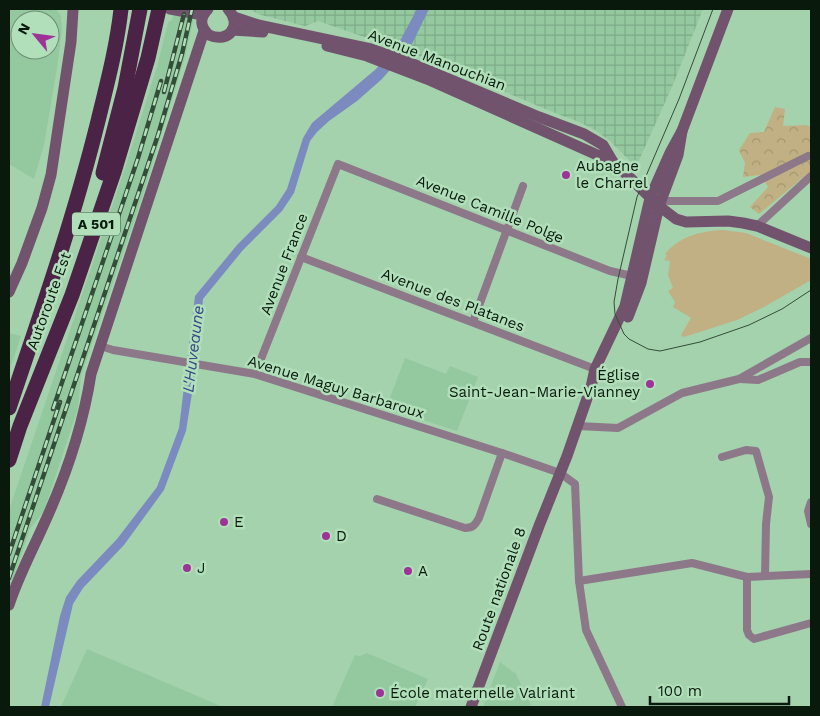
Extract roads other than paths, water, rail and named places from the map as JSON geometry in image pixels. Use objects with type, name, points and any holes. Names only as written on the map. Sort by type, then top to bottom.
[{"type":"highway","name":"Autoroute Est","points":[[9,408],[64,242],[91,150],[107,87],[121,11]]},
{"type":"highway","points":[[20,426],[95,200],[125,88],[140,11]]},
{"type":"highway","name":"Autoroute Est","points":[[9,460],[20,426],[72,295],[114,172],[162,11]]},
{"type":"main road","points":[[9,292],[42,208],[51,175],[73,32],[72,9],[80,11],[86,9]]},
{"type":"main road","points":[[591,387],[595,369],[625,306],[632,276],[657,202],[670,153],[682,131],[728,9]]},
{"type":"main road","points":[[9,605],[18,579],[49,514],[67,466],[86,406],[91,374],[196,61],[204,31],[202,26],[205,12],[162,11]]},
{"type":"main road","points":[[204,31],[214,38],[225,37],[235,24],[230,11]]},
{"type":"main road","name":"Avenue Manouchian","points":[[230,11],[273,31]]},
{"type":"main road","name":"Avenue Manouchian","points":[[232,30],[273,31],[369,52],[409,67],[584,134],[603,145],[614,162],[676,219],[686,222],[728,221],[757,226],[811,248]]},
{"type":"main road","points":[[196,61],[214,38]]},
{"type":"main road","points":[[591,387],[631,312],[641,284],[657,202]]},
{"type":"main road","name":"Route nationale 8","points":[[471,707],[578,426],[591,387]]},
{"type":"street","points":[[657,202],[718,201],[808,156]]},
{"type":"street","name":"Avenue Camille Polge","points":[[338,164],[610,271],[632,276]]},
{"type":"street","name":"Avenue France","points":[[255,374],[338,164]]},
{"type":"street","points":[[757,226],[811,176]]},
{"type":"street","points":[[472,322],[523,186]]},
{"type":"street","name":"Avenue des Platanes","points":[[301,257],[595,369]]},
{"type":"street","points":[[578,426],[618,428],[682,393],[739,378],[811,338]]},
{"type":"street","name":"Avenue Maguy Barbaroux","points":[[100,346],[255,374],[502,453],[558,477]]},
{"type":"street","points":[[739,378],[758,380],[800,362],[811,362]]},
{"type":"street","points":[[722,457],[746,450],[756,451],[769,498],[766,524],[765,576]]},
{"type":"street","points":[[377,499],[470,528],[476,525],[479,518],[502,453]]},
{"type":"street","points":[[558,477],[575,484],[579,581],[586,630],[622,707]]},
{"type":"street","points":[[811,502],[808,511],[811,524]]},
{"type":"street","points":[[579,581],[692,563],[747,577],[811,574]]},
{"type":"street","points":[[747,577],[747,630],[754,639],[811,623]]},
{"type":"water","name":"L'Huveaune","points":[[417,9],[429,9],[411,46],[382,79],[317,132],[310,141],[294,193],[282,211],[243,250],[203,299],[198,355],[186,431],[164,490],[124,545],[83,588],[73,604],[49,707],[41,707],[60,616],[66,597],[77,581],[117,539],[157,487],[179,428],[195,296],[237,245],[276,206],[287,189],[303,138],[312,123],[376,69],[401,39]]},
{"type":"tram line","points":[[713,9],[679,99],[637,197],[618,279],[614,302],[615,314],[624,334],[629,339],[648,349],[660,351],[700,342],[749,325],[782,309],[811,290]]},
{"type":"railway","points":[[9,578],[158,135],[182,54],[192,9]]},
{"type":"railway","points":[[164,92],[184,14]]},
{"type":"railway","points":[[53,409],[138,158],[161,81]]},
{"type":"railway","points":[[9,554],[60,402]]},
{"type":"place","name":"Aubagne le Charrel","points":[[566,175]]},
{"type":"place","name":"Église Saint-Jean-Marie-Vianney","points":[[650,384]]},
{"type":"place","name":"E","points":[[224,522]]},
{"type":"place","name":"D","points":[[326,536]]},
{"type":"place","name":"J","points":[[187,568]]},
{"type":"place","name":"A","points":[[408,571]]},
{"type":"place","name":"École maternelle Valriant","points":[[380,693]]}]
